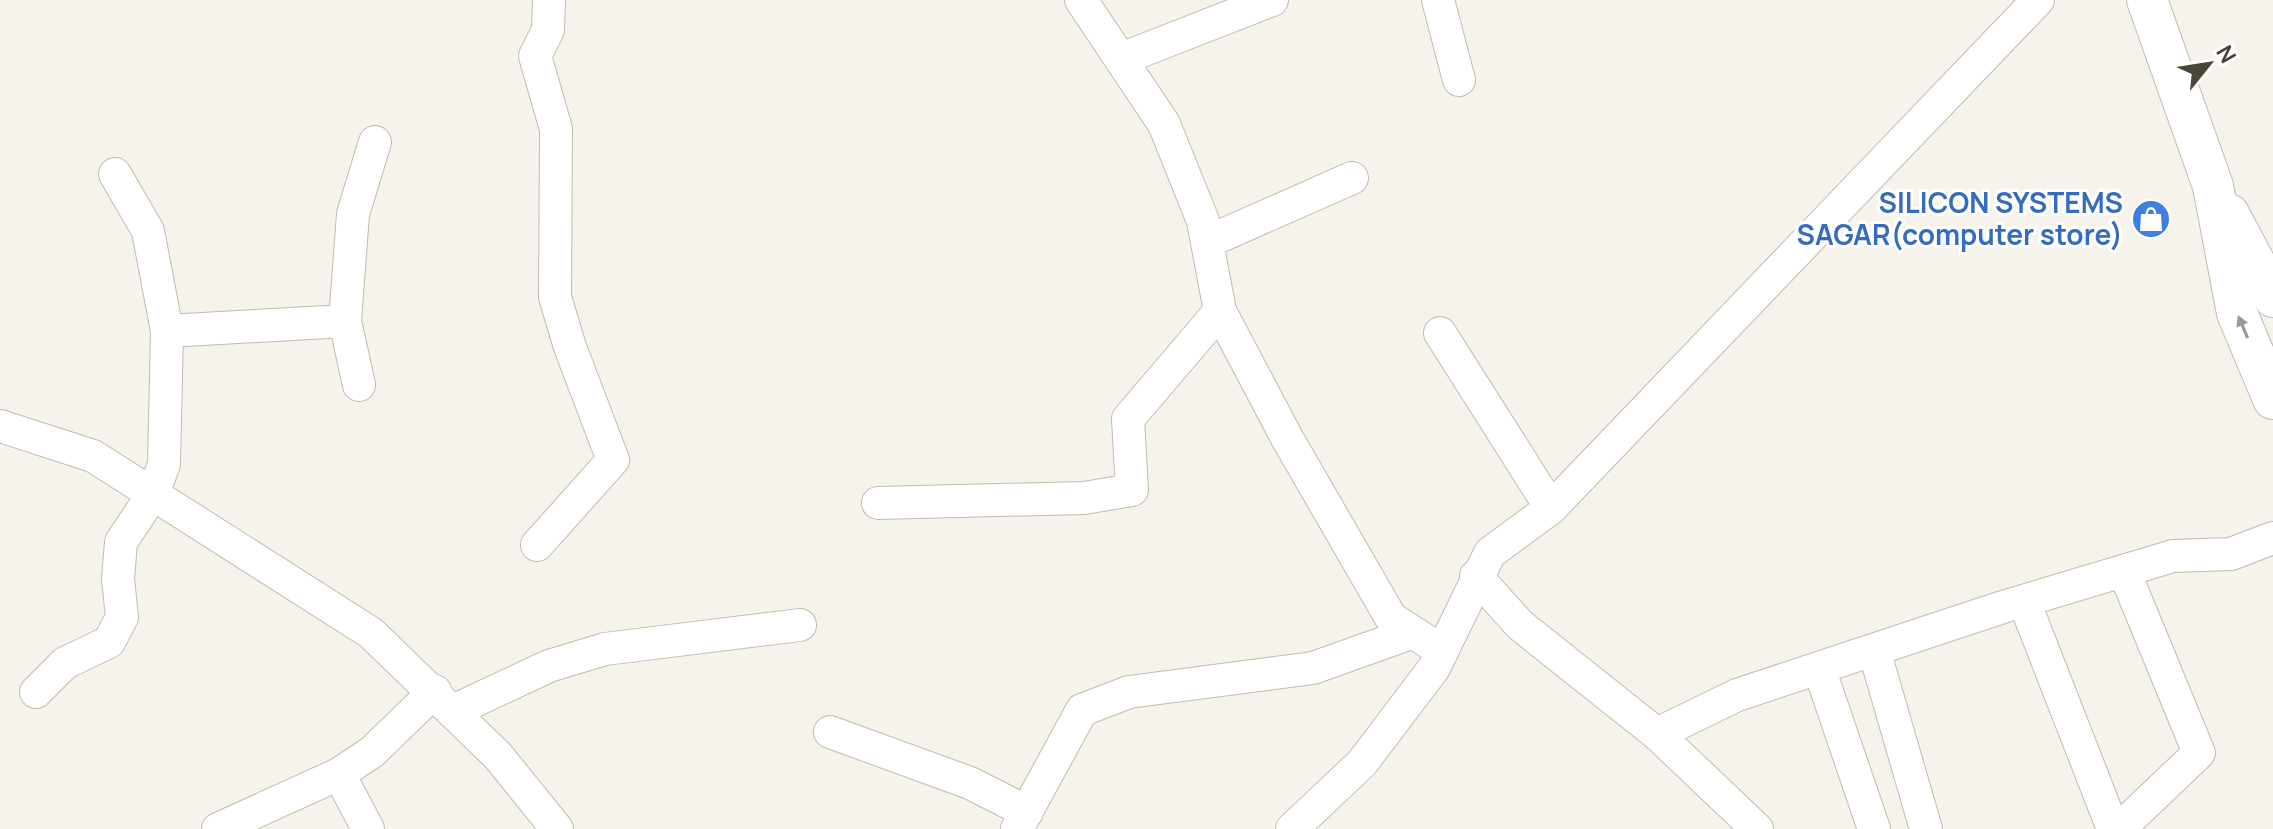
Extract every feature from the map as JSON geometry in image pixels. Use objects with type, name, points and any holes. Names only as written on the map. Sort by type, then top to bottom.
[{"type":"street","points":[[537,545],[613,460],[570,347],[555,297],[556,129],[535,56],[548,30],[549,0]]},
{"type":"street","points":[[1081,0],[1164,124],[1203,221],[1220,311],[1287,438],[1391,618],[1442,651]]},
{"type":"street","points":[[1121,59],[1272,0]]},
{"type":"street","points":[[1438,0],[1459,80]]},
{"type":"street","points":[[1292,829],[1362,763],[1434,668],[1476,576],[1490,553],[1551,508],[2038,0]]},
{"type":"street","points":[[2147,0],[2213,186],[2237,313],[2273,399]]},
{"type":"street","points":[[359,385],[345,321],[353,214],[375,142]]},
{"type":"street","points":[[36,692],[65,663],[109,642],[122,617],[118,579],[121,542],[153,494],[164,464],[167,331],[148,231],[115,174]]},
{"type":"street","points":[[1207,242],[1352,178]]},
{"type":"street","points":[[2213,186],[2273,297]]},
{"type":"street","points":[[878,503],[1084,498],[1132,490],[1128,419],[1220,311]]},
{"type":"street","points":[[167,331],[345,321]]},
{"type":"street","points":[[1440,333],[1551,508]]},
{"type":"street","points":[[0,426],[93,456],[371,633],[498,756],[557,829]]},
{"type":"street","points":[[1657,734],[1737,695],[2024,601],[2173,556],[2231,554],[2273,538]]},
{"type":"street","points":[[2119,829],[2199,753],[2124,571]]},
{"type":"street","points":[[1476,576],[1520,625],[1657,734],[1757,829]]},
{"type":"street","points":[[2024,601],[2113,829]]},
{"type":"street","points":[[218,829],[339,774],[444,701],[605,649],[800,625]]},
{"type":"street","points":[[830,732],[970,783],[1022,821],[1082,710],[1129,692],[1313,668],[1411,633]]},
{"type":"street","points":[[1874,650],[1926,829]]},
{"type":"street","points":[[1819,668],[1874,829]]},
{"type":"street","points":[[339,774],[368,829]]},
{"type":"place","name":"SILICON SYSTEMS SAGAR(computer store)","points":[[2151,219]]}]
